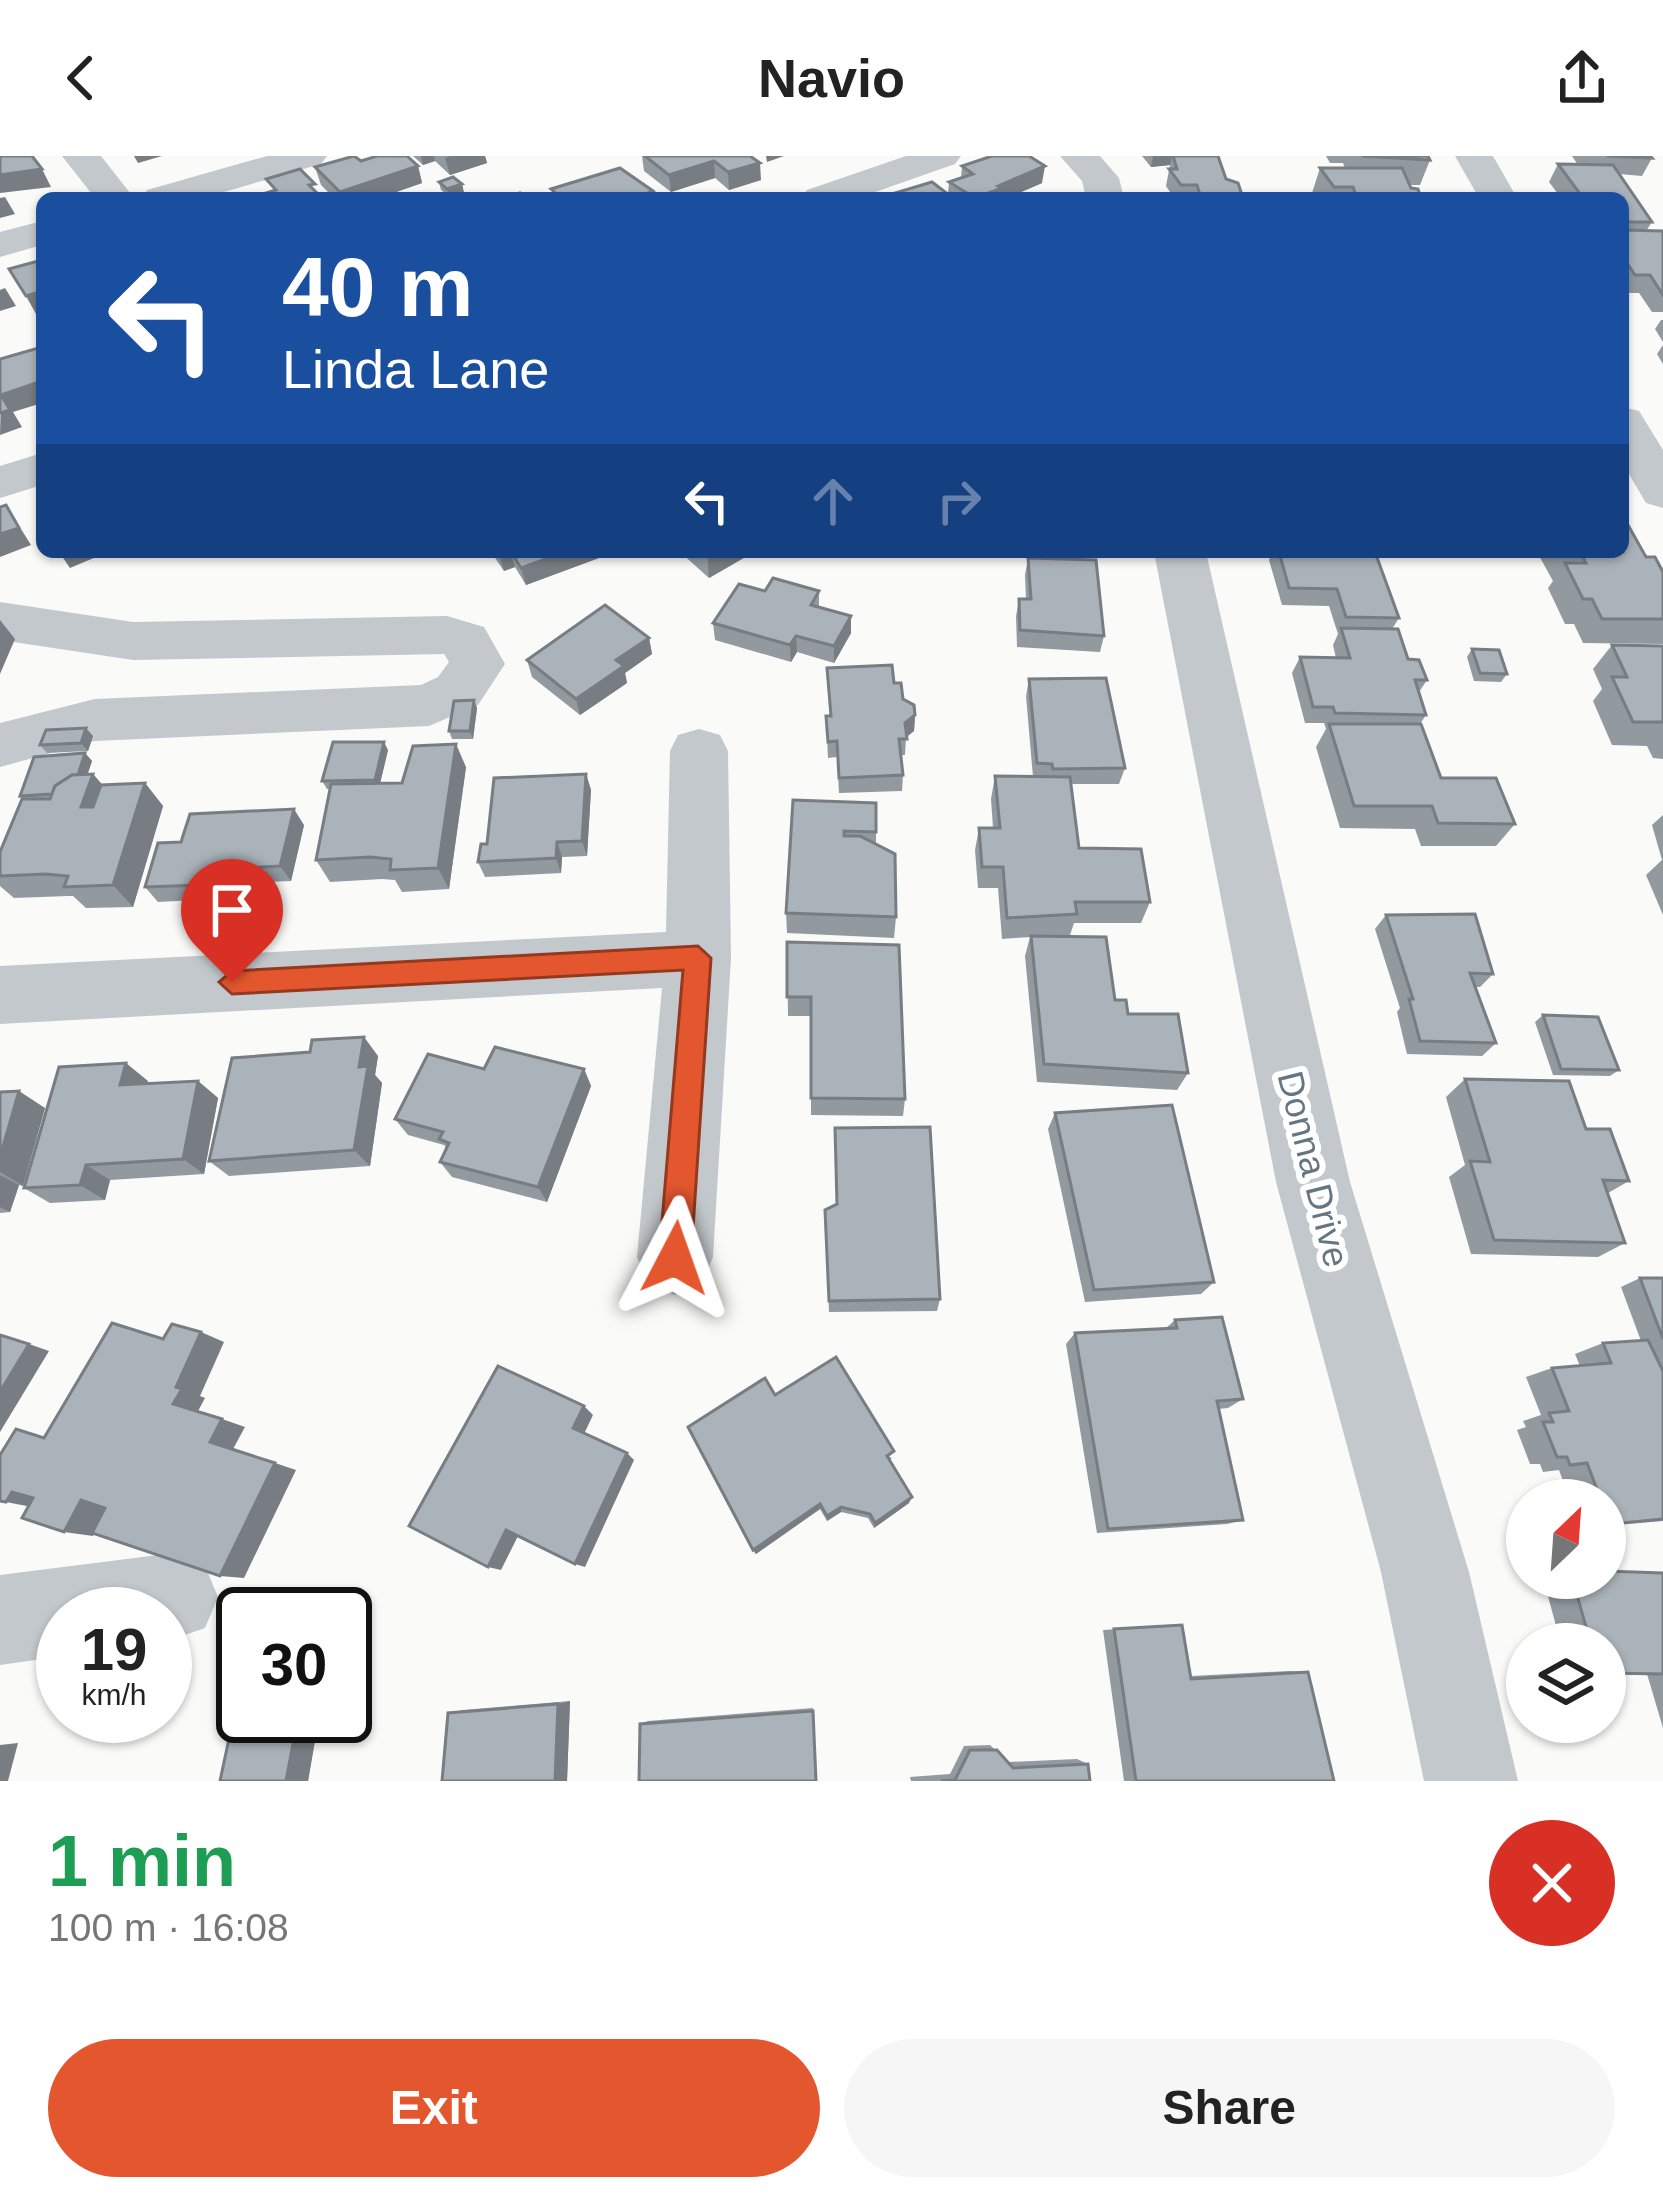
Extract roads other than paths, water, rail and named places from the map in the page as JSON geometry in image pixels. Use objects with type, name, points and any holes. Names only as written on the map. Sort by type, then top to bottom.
[{"type":"street","points":[[81,156],[111,192]]},
{"type":"street","points":[[182,192],[308,156]]},
{"type":"street","points":[[838,192],[942,156]]},
{"type":"street","points":[[1079,156],[1100,178],[1104,192]]},
{"type":"street","points":[[1474,156],[1495,192]]},
{"type":"street","points":[[0,245],[36,235]]},
{"type":"street","points":[[1629,432],[1663,492]]},
{"type":"street","points":[[0,483],[36,470]]},
{"type":"street","name":"Donna Drive","points":[[1181,558],[1313,1182],[1425,1572],[1471,1781]]},
{"type":"street","points":[[0,621],[134,641],[448,635],[465,641],[477,664],[458,691],[429,705],[95,720],[0,745]]},
{"type":"street","points":[[675,1258],[698,958],[699,751]]},
{"type":"street","points":[[0,995],[698,958]]},
{"type":"street","points":[[0,1620],[36,1615]]}]
